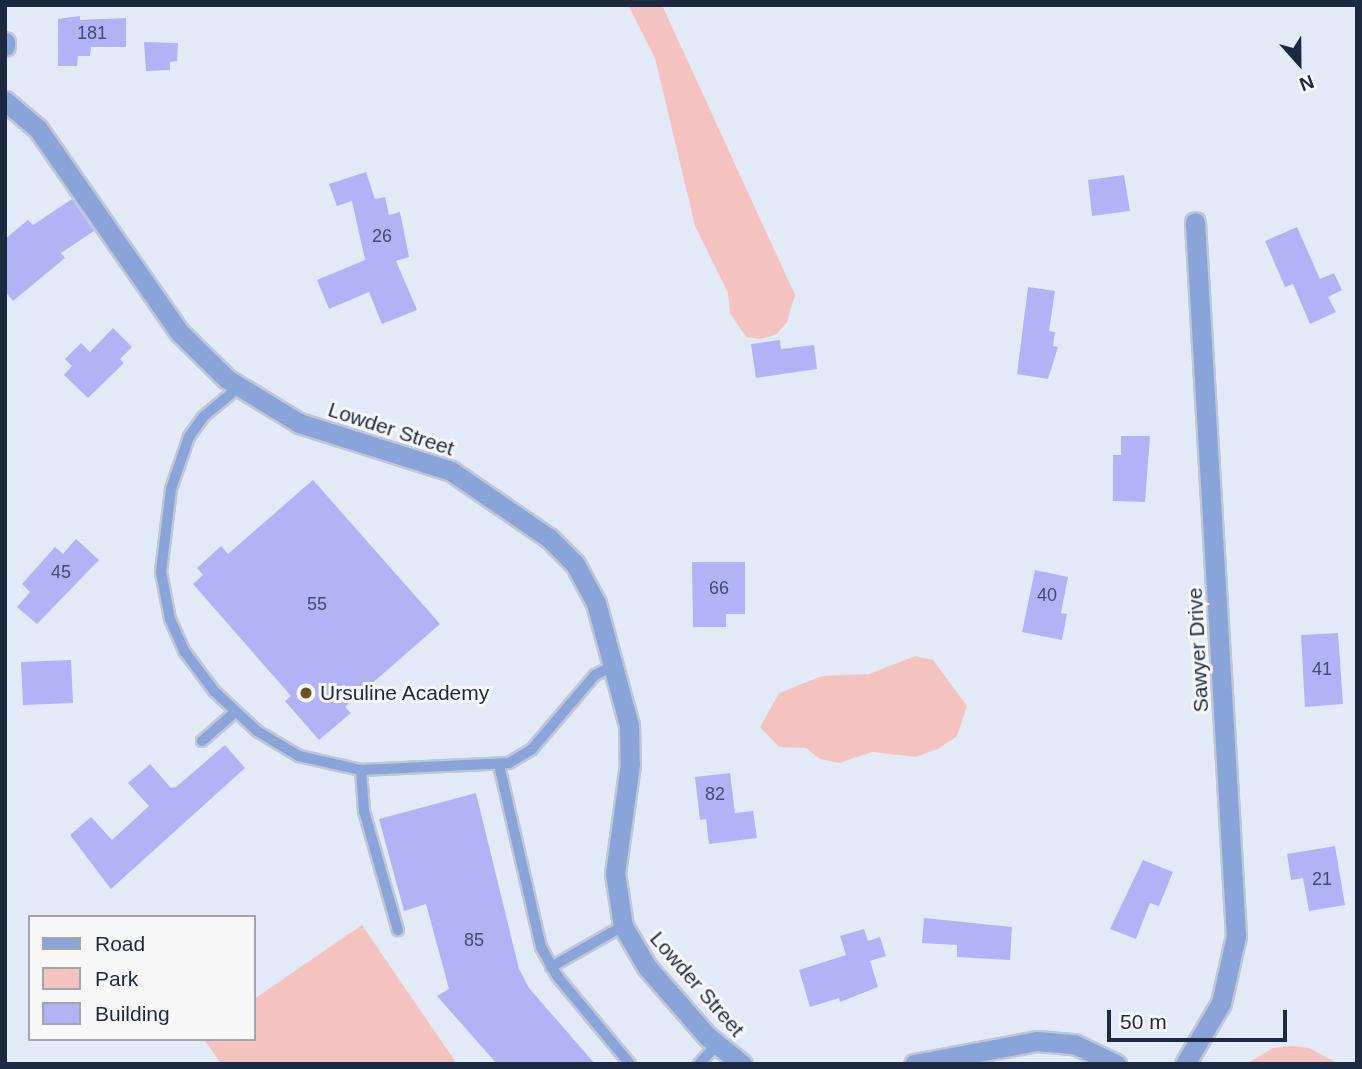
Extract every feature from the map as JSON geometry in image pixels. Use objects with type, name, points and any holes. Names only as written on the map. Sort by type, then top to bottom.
[{"type":"street","name":"Lowder Street","points":[[5,101],[38,129],[179,332],[238,387],[299,423],[437,464],[505,505],[549,538],[581,573],[596,603],[631,745],[615,873],[623,926],[646,967],[717,1045],[742,1064]]},
{"type":"street","name":"Sawyer Drive","points":[[1185,1064],[1221,1003],[1231,971],[1236,925],[1195,222]]},
{"type":"street","points":[[914,1064],[965,1058],[1016,1043],[1056,1042],[1092,1050],[1116,1064]]},
{"type":"lane","points":[[238,387],[204,416],[189,437],[171,489],[161,572],[179,641],[234,713],[285,750],[361,770],[499,765],[517,760],[532,750],[590,680],[613,666]]},
{"type":"lane","points":[[202,741],[234,713]]},
{"type":"lane","points":[[499,765],[538,936],[551,967],[631,1064]]},
{"type":"lane","points":[[361,770],[364,811],[398,930]]},
{"type":"lane","points":[[551,967],[623,926]]},
{"type":"lane","points":[[699,1064],[717,1045]]},
{"type":"green space","points":[[628,5],[662,5],[795,295],[787,322],[777,334],[761,339],[746,337],[730,313],[728,293],[695,226],[655,58]]},
{"type":"green space","points":[[915,656],[933,660],[967,706],[957,736],[938,749],[916,757],[872,752],[839,763],[820,759],[806,748],[779,747],[760,727],[779,693],[822,676],[869,674]]},
{"type":"green space","points":[[362,925],[457,1064],[221,1064],[205,1041],[256,1041],[256,998]]},
{"type":"green space","points":[[1273,1048],[1309,1048],[1339,1064],[1246,1064]]},
{"type":"building","points":[[80,16],[80,20],[126,18],[126,47],[91,47],[90,56],[78,56],[77,66],[58,66],[58,19]]},
{"type":"building","points":[[144,42],[178,43],[177,61],[170,62],[170,70],[146,71]]},
{"type":"building","points":[[366,172],[375,199],[385,197],[389,215],[400,212],[409,257],[396,261],[417,310],[382,324],[369,292],[329,309],[317,280],[365,260],[352,201],[337,206],[329,184]]},
{"type":"building","points":[[1124,175],[1130,211],[1092,216],[1088,180]]},
{"type":"building","points":[[72,199],[94,231],[61,253],[65,258],[13,301],[5,291],[5,239],[28,220],[33,225]]},
{"type":"building","points":[[1297,227],[1320,279],[1334,273],[1342,290],[1328,297],[1336,312],[1310,324],[1293,284],[1285,287],[1265,241]]},
{"type":"building","points":[[1028,287],[1055,291],[1049,331],[1055,332],[1053,346],[1058,347],[1048,379],[1017,374]]},
{"type":"building","points":[[113,328],[132,347],[120,359],[124,363],[88,398],[64,375],[72,366],[65,359],[81,343],[90,352]]},
{"type":"building","points":[[780,340],[781,349],[814,345],[817,369],[756,378],[751,344]]},
{"type":"building","points":[[1121,436],[1150,436],[1145,502],[1113,501],[1113,455],[1121,455]]},
{"type":"building","points":[[313,480],[440,624],[345,707],[351,713],[319,740],[285,701],[291,696],[193,584],[203,575],[197,568],[221,546],[228,554]]},
{"type":"building","points":[[76,539],[99,560],[37,624],[17,607],[30,592],[22,584],[55,547],[63,554]]},
{"type":"building","points":[[692,562],[745,562],[745,614],[726,614],[726,627],[693,627]]},
{"type":"building","points":[[1035,570],[1068,577],[1061,613],[1067,614],[1062,640],[1022,632]]},
{"type":"building","points":[[1338,633],[1343,704],[1305,707],[1301,635]]},
{"type":"building","points":[[71,660],[73,703],[23,705],[21,662]]},
{"type":"building","points":[[225,745],[245,768],[111,889],[70,835],[91,817],[112,840],[149,806],[128,783],[150,764],[171,788],[176,787]]},
{"type":"building","points":[[730,773],[735,813],[753,811],[757,838],[709,844],[706,819],[700,820],[695,777]]},
{"type":"building","points":[[476,793],[519,969],[529,988],[595,1064],[497,1064],[437,996],[449,989],[426,904],[404,911],[379,819]]},
{"type":"building","points":[[1335,846],[1345,905],[1309,911],[1303,878],[1291,880],[1287,854]]},
{"type":"building","points":[[1143,860],[1173,872],[1159,906],[1150,903],[1136,939],[1110,929]]},
{"type":"building","points":[[924,918],[1012,927],[1010,960],[957,957],[957,945],[922,943]]},
{"type":"building","points":[[864,929],[868,941],[880,937],[886,956],[870,961],[878,987],[840,1002],[839,998],[810,1007],[799,970],[846,955],[840,936]]},
{"type":"place","name":"Ursuline Academy","points":[[306,693]]}]
